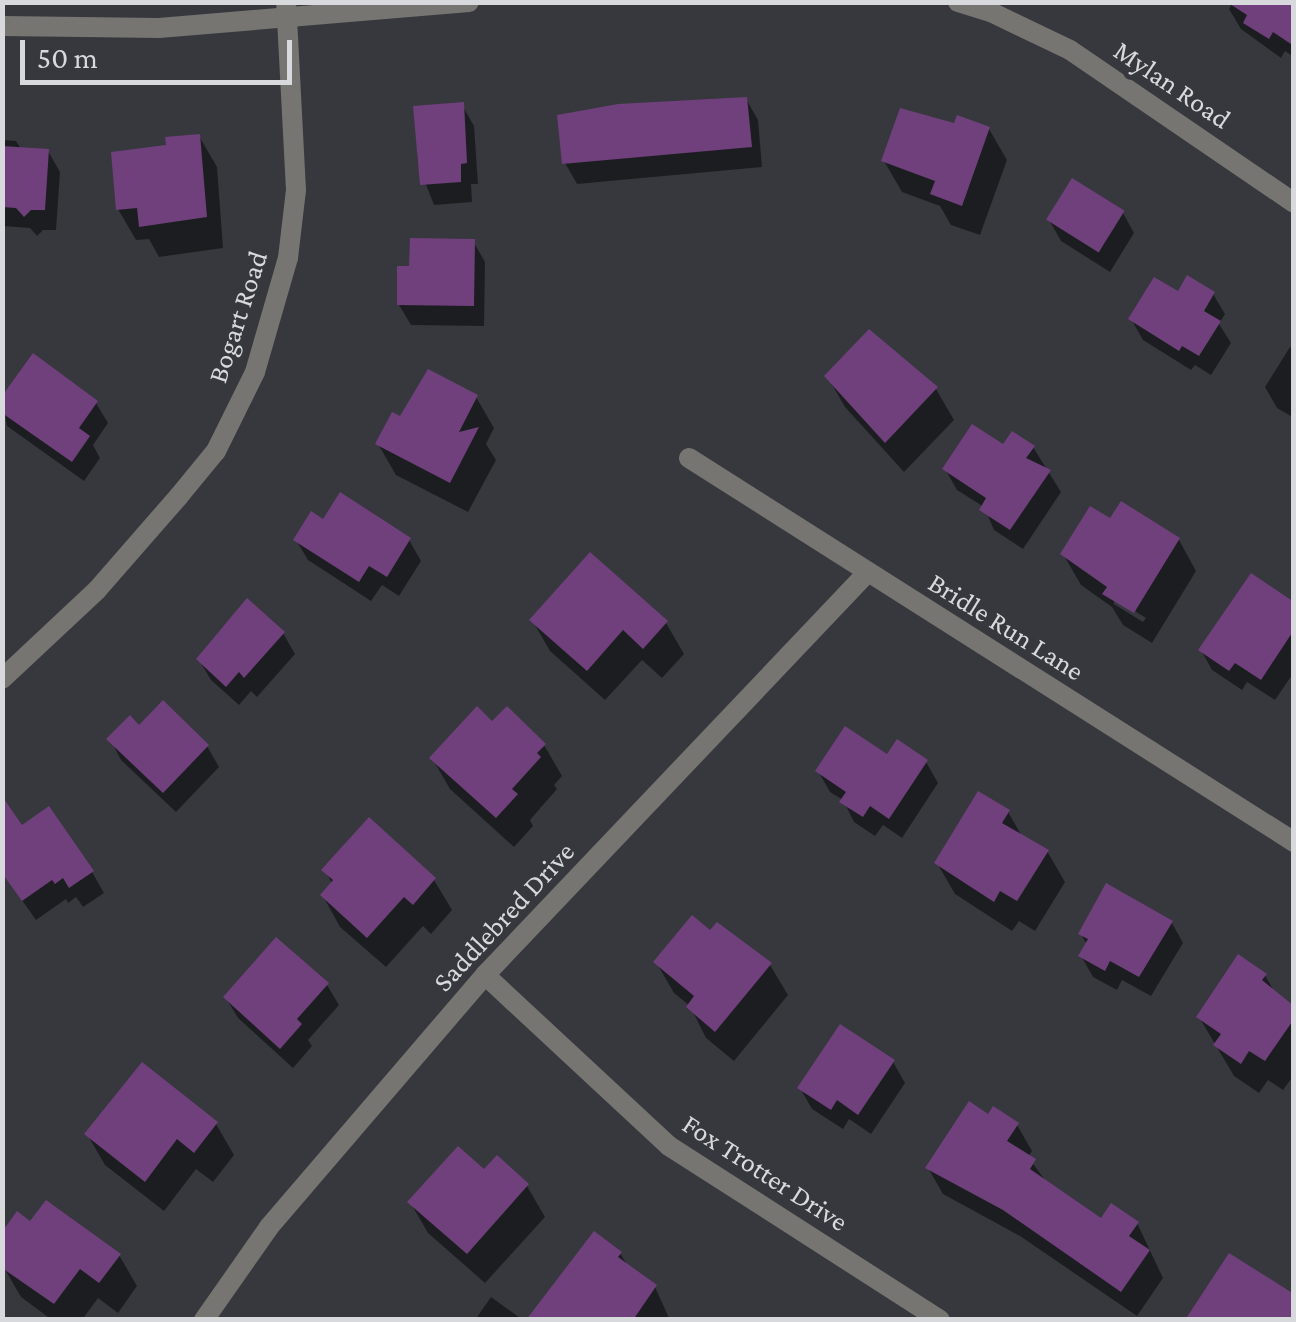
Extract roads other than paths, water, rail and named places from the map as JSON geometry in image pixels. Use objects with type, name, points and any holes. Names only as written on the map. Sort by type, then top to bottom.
[{"type":"street","points":[[2,26],[160,28],[287,11],[468,2]]},
{"type":"street","name":"Mylan Road","points":[[958,2],[993,13],[1070,50],[1294,202]]},
{"type":"street","name":"Bogart Road","points":[[2,679],[97,590],[216,451],[254,372],[288,258],[296,190],[287,11]]},
{"type":"street","name":"Bridle Run Lane","points":[[689,458],[1294,842]]},
{"type":"street","name":"Saddlebred Drive","points":[[204,1320],[269,1227],[485,976],[868,572]]},
{"type":"street","name":"Fox Trotter Drive","points":[[485,976],[669,1146],[940,1320]]}]
